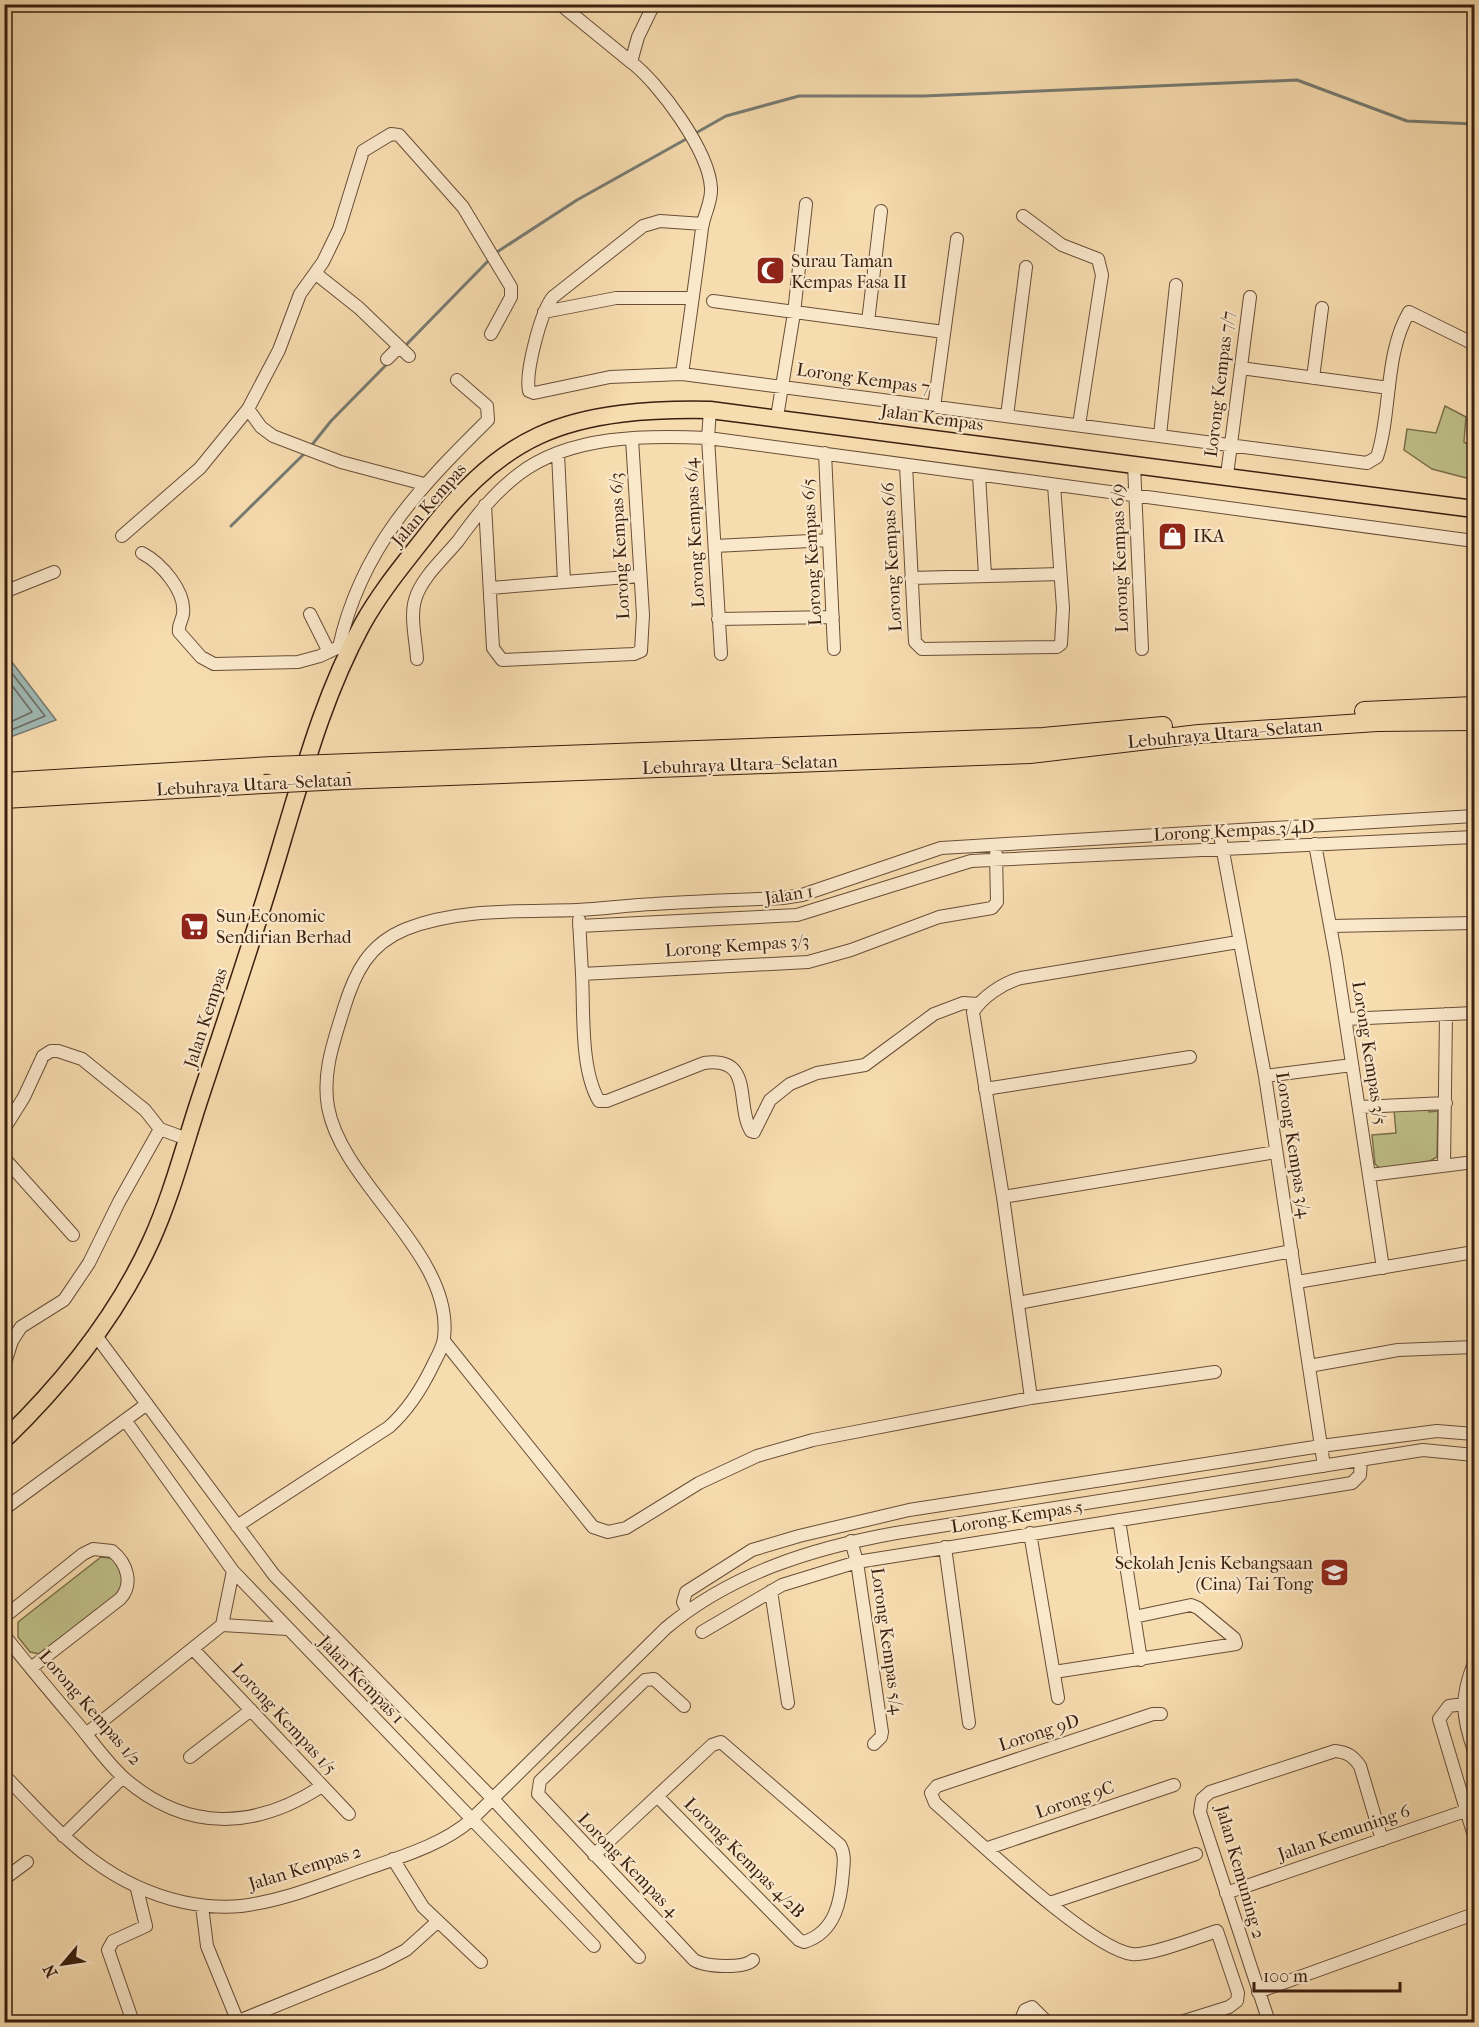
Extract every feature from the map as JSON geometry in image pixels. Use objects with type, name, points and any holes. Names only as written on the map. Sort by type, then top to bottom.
[{"type":"highway","name":"Lebuhraya Utara–Selatan","points":[[4,799],[264,784],[346,771],[1043,737],[1372,710],[1474,706]]},
{"type":"highway","name":"Lebuhraya Utara–Selatan","points":[[4,782],[273,766],[346,771],[1030,754],[1211,733],[1377,722],[1474,721]]},
{"type":"main road","name":"Jalan Kempas","points":[[4,1440],[45,1401],[97,1337],[152,1240],[268,891],[339,650],[433,526],[476,480],[517,447],[567,425],[604,417],[649,411],[710,410],[1227,475],[1474,510]]},
{"type":"street","points":[[560,4],[650,78],[685,127],[698,149],[710,178],[711,189],[703,224],[682,374]]},
{"type":"street","points":[[631,62],[638,36],[654,4]]},
{"type":"street","points":[[122,536],[200,468],[248,409],[279,350],[300,294],[315,273],[339,228],[363,151],[395,133],[463,207],[511,287],[511,297],[491,334]]},
{"type":"street","points":[[777,417],[794,313],[806,204]]},
{"type":"street","points":[[868,322],[881,211]]},
{"type":"street","points":[[1023,216],[1062,245],[1098,259],[1100,264],[1102,275],[1079,425]]},
{"type":"street","name":"Lorong Kempas 7","points":[[703,224],[651,222],[559,291],[548,302],[544,312],[528,385],[532,393],[610,377],[682,374],[1367,463],[1377,457],[1400,334],[1409,312],[1474,344]]},
{"type":"street","points":[[934,407],[957,239]]},
{"type":"street","points":[[1007,416],[1026,267]]},
{"type":"street","points":[[315,273],[359,308],[409,356]]},
{"type":"street","points":[[1160,435],[1176,285]]},
{"type":"street","name":"Lorong Kempas 7/7","points":[[1227,475],[1250,297]]},
{"type":"street","points":[[544,312],[616,298],[692,298]]},
{"type":"street","points":[[713,301],[944,332]]},
{"type":"street","points":[[1313,378],[1322,308]]},
{"type":"street","points":[[387,359],[399,347]]},
{"type":"street","points":[[1241,368],[1389,388]]},
{"type":"street","points":[[339,650],[348,612],[363,572],[423,484],[489,416],[487,406],[458,380]]},
{"type":"street","points":[[248,409],[266,432],[315,453],[354,466],[394,474],[423,484]]},
{"type":"street","name":"Lorong Kempas 6/4","points":[[710,410],[708,438],[721,654]]},
{"type":"street","points":[[417,658],[415,600],[485,505],[521,472],[558,453],[598,443],[633,439],[673,436],[708,438],[1135,494],[1474,542]]},
{"type":"street","name":"Lorong Kempas 6/3","points":[[490,588],[493,648],[502,660],[634,654],[641,651],[643,615],[633,439]]},
{"type":"street","points":[[558,453],[564,582]]},
{"type":"street","name":"Lorong Kempas 6/5","points":[[825,453],[834,649]]},
{"type":"street","name":"Lorong Kempas 6/9","points":[[1134,464],[1142,649]]},
{"type":"street","name":"Lorong Kempas 6/6","points":[[906,465],[915,642],[918,647],[922,649],[1057,647],[1061,644],[1063,608],[1060,574]]},
{"type":"street","points":[[979,475],[985,575]]},
{"type":"street","points":[[911,578],[1060,574],[1054,485]]},
{"type":"street","points":[[485,505],[490,588],[640,576]]},
{"type":"street","points":[[715,546],[829,540]]},
{"type":"street","points":[[142,554],[151,559],[175,586],[183,607],[179,632],[206,661],[232,664],[298,662],[339,650]]},
{"type":"street","points":[[4,592],[54,572]]},
{"type":"street","points":[[310,614],[339,650]]},
{"type":"street","points":[[718,619],[833,616]]},
{"type":"street","points":[[237,1526],[395,1421],[414,1399],[444,1341],[444,1314],[440,1295],[432,1278],[343,1145],[334,1128],[326,1086],[329,1055],[356,972],[373,950],[393,936],[447,918],[802,895],[940,848],[1474,816]]},
{"type":"street","name":"Lorong Kempas 3/4","points":[[1220,830],[1238,942],[1265,1076],[1324,1466]]},
{"type":"street","name":"Lorong Kempas 3/4D","points":[[996,861],[1474,837]]},
{"type":"street","name":"Lorong Kempas 3/3","points":[[582,974],[808,962],[851,950],[939,917],[992,908],[997,902],[996,844]]},
{"type":"street","name":"Lorong Kempas 3/5","points":[[1315,844],[1331,926],[1383,1268]]},
{"type":"street","name":"Jalan 1","points":[[579,926],[797,915],[957,864],[996,861]]},
{"type":"street","points":[[578,910],[586,1054],[595,1094],[599,1101],[607,1101],[714,1061],[726,1065],[739,1078],[743,1089],[746,1120],[751,1131],[754,1132],[771,1100],[790,1084],[817,1073],[866,1065],[934,1014],[963,1003],[978,1004]]},
{"type":"street","points":[[1331,926],[1474,923]]},
{"type":"street","points":[[1031,1398],[1003,1197],[972,1019],[978,1004],[1001,986],[1021,978],[1238,942]]},
{"type":"street","points":[[1444,1166],[1446,1014]]},
{"type":"street","points":[[1346,1020],[1474,1014]]},
{"type":"street","points":[[4,1129],[24,1097],[43,1056],[51,1051],[58,1051],[82,1059],[145,1110],[160,1129],[187,1139]]},
{"type":"street","points":[[985,1089],[1190,1057]]},
{"type":"street","points":[[1265,1076],[1352,1065]]},
{"type":"street","points":[[1360,1107],[1446,1102]]},
{"type":"street","points":[[4,1366],[12,1341],[21,1327],[64,1300],[89,1263],[119,1202],[160,1129]]},
{"type":"street","points":[[1003,1197],[1276,1152]]},
{"type":"street","points":[[4,1158],[73,1235]]},
{"type":"street","points":[[1370,1175],[1474,1162]]},
{"type":"street","points":[[1018,1303],[1292,1251]]},
{"type":"street","points":[[1297,1282],[1474,1252]]},
{"type":"street","points":[[97,1337],[274,1575],[493,1799],[639,1956]]},
{"type":"street","points":[[444,1341],[593,1527],[608,1532],[626,1528],[699,1483],[757,1456],[813,1440],[1031,1398],[1215,1372]]},
{"type":"street","points":[[1309,1366],[1398,1350],[1474,1347]]},
{"type":"street","points":[[4,1509],[147,1404]]},
{"type":"street","name":"Jalan Kempas 1","points":[[125,1420],[233,1571],[594,1946]]},
{"type":"street","points":[[687,1610],[683,1598],[693,1585],[752,1550],[799,1536],[909,1510],[1321,1446],[1437,1431],[1474,1434]]},
{"type":"street","name":"Jalan Kempas 2","points":[[4,1775],[63,1836],[109,1874],[137,1889],[202,1906],[240,1906],[265,1902],[393,1859],[444,1837],[471,1820],[666,1628],[687,1610],[751,1574],[851,1541],[1423,1450],[1458,1451],[1474,1455]]},
{"type":"street","name":"Lorong Kempas 5","points":[[702,1632],[771,1591],[793,1581],[857,1562],[1352,1483],[1360,1475],[1361,1460]]},
{"type":"street","points":[[1119,1520],[1141,1660]]},
{"type":"street","points":[[1030,1533],[1058,1698]]},
{"type":"street","name":"Lorong Kempas 5/4","points":[[851,1541],[857,1562],[882,1732],[881,1737],[874,1744]]},
{"type":"street","points":[[945,1547],[969,1722]]},
{"type":"street","points":[[4,1617],[83,1554],[93,1549],[112,1551],[125,1565],[126,1593],[31,1668]]},
{"type":"street","points":[[86,1734],[222,1625],[233,1571]]},
{"type":"street","points":[[771,1591],[788,1703]]},
{"type":"street","points":[[1054,1672],[1233,1646],[1236,1641],[1198,1608],[1191,1605],[1134,1617]]},
{"type":"street","points":[[222,1625],[287,1629]]},
{"type":"street","name":"Lorong Kempas 1/2","points":[[4,1635],[123,1777],[150,1798],[178,1812],[206,1819],[242,1818],[273,1812],[298,1802],[322,1786]]},
{"type":"street","name":"Lorong Kempas 1/5","points":[[193,1649],[349,1814]]},
{"type":"street","points":[[1474,1663],[1463,1704],[1474,1751]]},
{"type":"street","name":"Lorong Kempas 4","points":[[684,1706],[672,1693],[650,1678],[540,1781],[538,1794],[698,1963],[710,1966],[747,1965],[753,1960]]},
{"type":"street","points":[[1463,1704],[1449,1706],[1439,1719],[1470,1810],[1474,1836]]},
{"type":"street","points":[[190,1757],[250,1710]]},
{"type":"street","name":"Lorong 9D","points":[[988,1848],[935,1803],[931,1793],[938,1786],[1152,1714],[1161,1714]]},
{"type":"street","points":[[561,1731],[576,1748]]},
{"type":"street","name":"Lorong Kempas 4/2B","points":[[718,1742],[725,1743],[840,1845],[844,1860],[841,1903],[836,1913],[822,1930],[804,1942],[799,1940],[658,1797],[712,1745],[718,1742]]},
{"type":"street","name":"Jalan Kemuning 2","points":[[1269,2022],[1200,1812],[1202,1799],[1210,1792],[1335,1750],[1344,1751],[1354,1757],[1359,1766],[1382,1840]]},
{"type":"street","points":[[63,1836],[123,1777]]},
{"type":"street","name":"Lorong 9C","points":[[988,1848],[1174,1785]]},
{"type":"street","points":[[594,1855],[658,1797]]},
{"type":"street","name":"Jalan Kemuning 6","points":[[1226,1893],[1470,1810]]},
{"type":"street","points":[[988,1848],[1050,1903],[1086,1930],[1129,1953],[1143,1953],[1217,1931],[1238,1993],[1236,2001],[1229,2007],[1181,2022]]},
{"type":"street","points":[[1050,1903],[1196,1854]]},
{"type":"street","points":[[393,1859],[413,1893],[437,1922],[481,1962]]},
{"type":"street","points":[[4,1879],[27,1862]]},
{"type":"street","points":[[133,2022],[108,1950],[113,1941],[146,1926],[137,1889]]},
{"type":"street","points":[[202,1906],[207,1946],[237,2022],[381,1963],[406,1950],[437,1922]]},
{"type":"street","points":[[1258,1992],[1474,1914]]},
{"type":"street","points":[[1020,2022],[1025,2010],[1032,2007],[1047,2022]]},
{"type":"green space","points":[[1445,406],[1466,417],[1464,442],[1474,448],[1474,480],[1432,469],[1404,450],[1407,429],[1436,433]]},
{"type":"green space","points":[[1428,1107],[1429,1112],[1438,1111],[1437,1157],[1430,1161],[1381,1169],[1375,1164],[1372,1135],[1396,1133],[1394,1110]]},
{"type":"green space","points":[[101,1557],[118,1559],[127,1574],[123,1590],[39,1654],[30,1652],[18,1637],[18,1622]]},
{"type":"water","points":[[5,653],[56,720],[4,739]]},
{"type":"waterway","points":[[694,134],[726,116],[799,96],[924,96],[1297,80],[1407,121],[1474,124]]},
{"type":"waterway","points":[[497,252],[577,200],[688,138]]},
{"type":"waterway","points":[[405,346],[489,260]]},
{"type":"waterway","points":[[311,446],[331,421],[388,363]]},
{"type":"waterway","points":[[231,526],[307,451]]},
{"type":"place","name":"Surau Taman Kempas Fasa II","points":[[770,271]]},
{"type":"place","name":"IKA","points":[[1172,536]]},
{"type":"place","name":"Sun Economic Sendirian Berhad","points":[[195,926]]},
{"type":"place","name":"Sekolah Jenis Kebangsaan (Cina) Tai Tong","points":[[1334,1573]]}]
